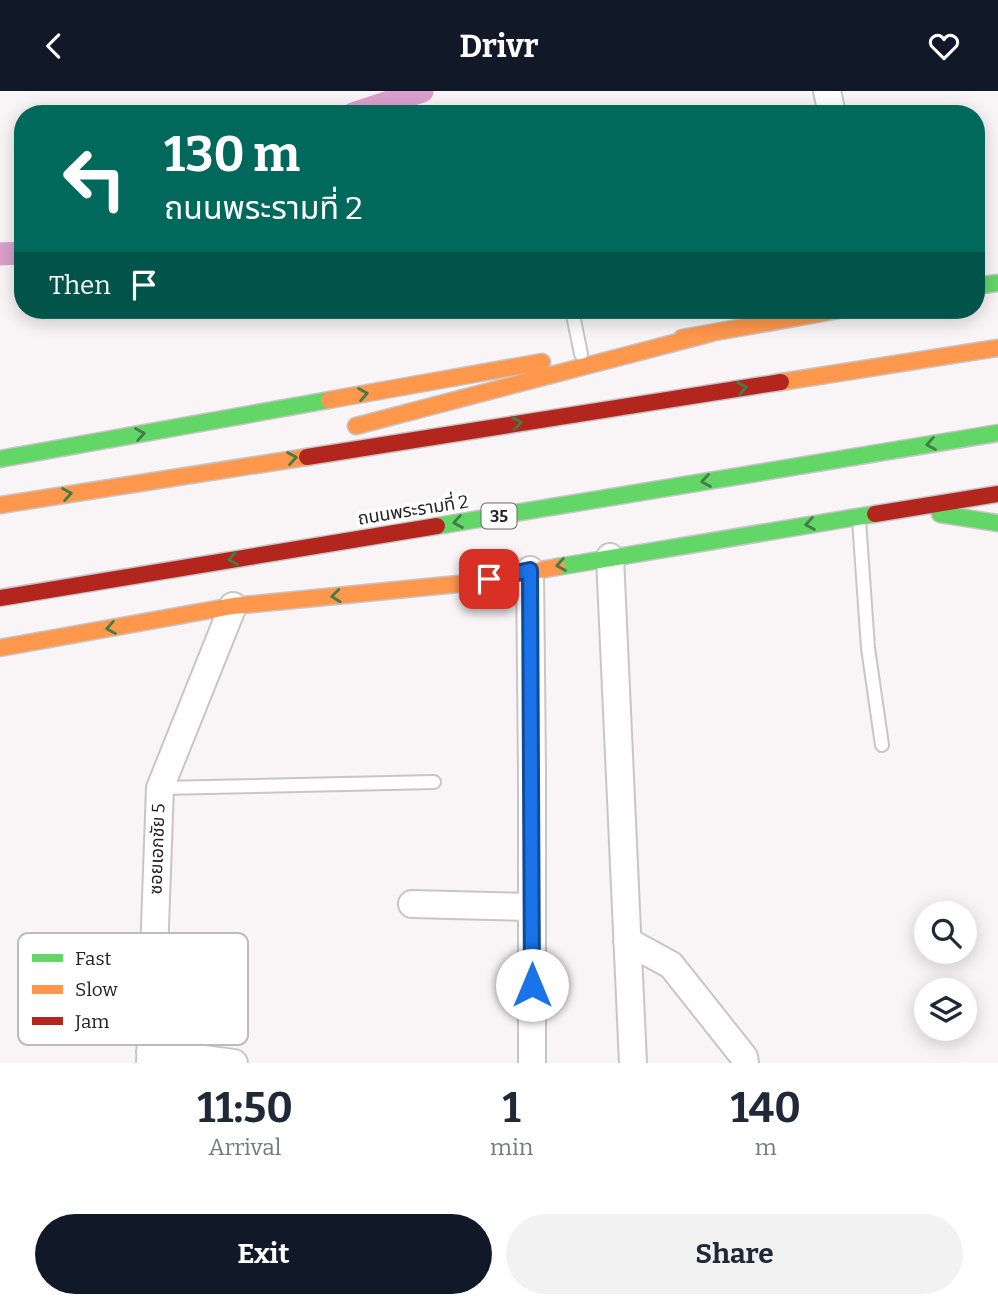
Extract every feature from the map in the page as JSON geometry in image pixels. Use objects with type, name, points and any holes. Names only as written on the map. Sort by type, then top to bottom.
[{"type":"main road","points":[[0,459],[789,319]]},
{"type":"main road","points":[[344,429],[712,333]]},
{"type":"main road","points":[[0,505],[998,348]]},
{"type":"main road","name":"ถนนพระรามที่ 2","points":[[0,598],[998,433]]},
{"type":"main road","points":[[120,485],[278,446]]},
{"type":"main road","points":[[0,648],[233,606],[468,583],[530,570],[998,494]]},
{"type":"main road","points":[[898,510],[972,517],[998,523]]},
{"type":"street","points":[[610,557],[633,1063]]},
{"type":"street","points":[[530,570],[532,1063]]},
{"type":"street","name":"ซอยเอกชัย 5","points":[[155,933],[160,788],[233,606]]},
{"type":"street","points":[[412,904],[532,907]]},
{"type":"street","points":[[627,941],[671,965],[744,1057],[745,1063]]},
{"type":"street","points":[[150,1058],[234,1063]]},
{"type":"lane","points":[[574,319],[582,354]]},
{"type":"lane","points":[[858,516],[868,648],[882,745]]},
{"type":"lane","points":[[160,788],[434,782]]},
{"type":"waterway","points":[[380,105],[422,91]]},
{"type":"waterway","points":[[0,254],[14,253]]},
{"type":"traffic: fast","points":[[985,285],[998,283]]},
{"type":"traffic: fast","points":[[0,459],[329,400]]},
{"type":"traffic: fast","points":[[437,526],[998,433]]},
{"type":"traffic: fast","points":[[557,567],[875,514]]},
{"type":"traffic: fast","points":[[940,514],[998,523]]},
{"type":"traffic: slow","points":[[682,338],[789,319]]},
{"type":"traffic: slow","points":[[356,426],[712,333]]},
{"type":"traffic: slow","points":[[781,382],[998,348]]},
{"type":"traffic: slow","points":[[329,400],[542,362]]},
{"type":"traffic: slow","points":[[0,505],[307,457]]},
{"type":"traffic: slow","points":[[0,648],[233,606],[468,583],[557,567]]},
{"type":"traffic: jam","points":[[307,457],[781,382]]},
{"type":"traffic: jam","points":[[875,514],[998,494]]},
{"type":"traffic: jam","points":[[0,598],[437,526]]},
{"type":"route","points":[[489,579],[530,570],[532,985]]}]
